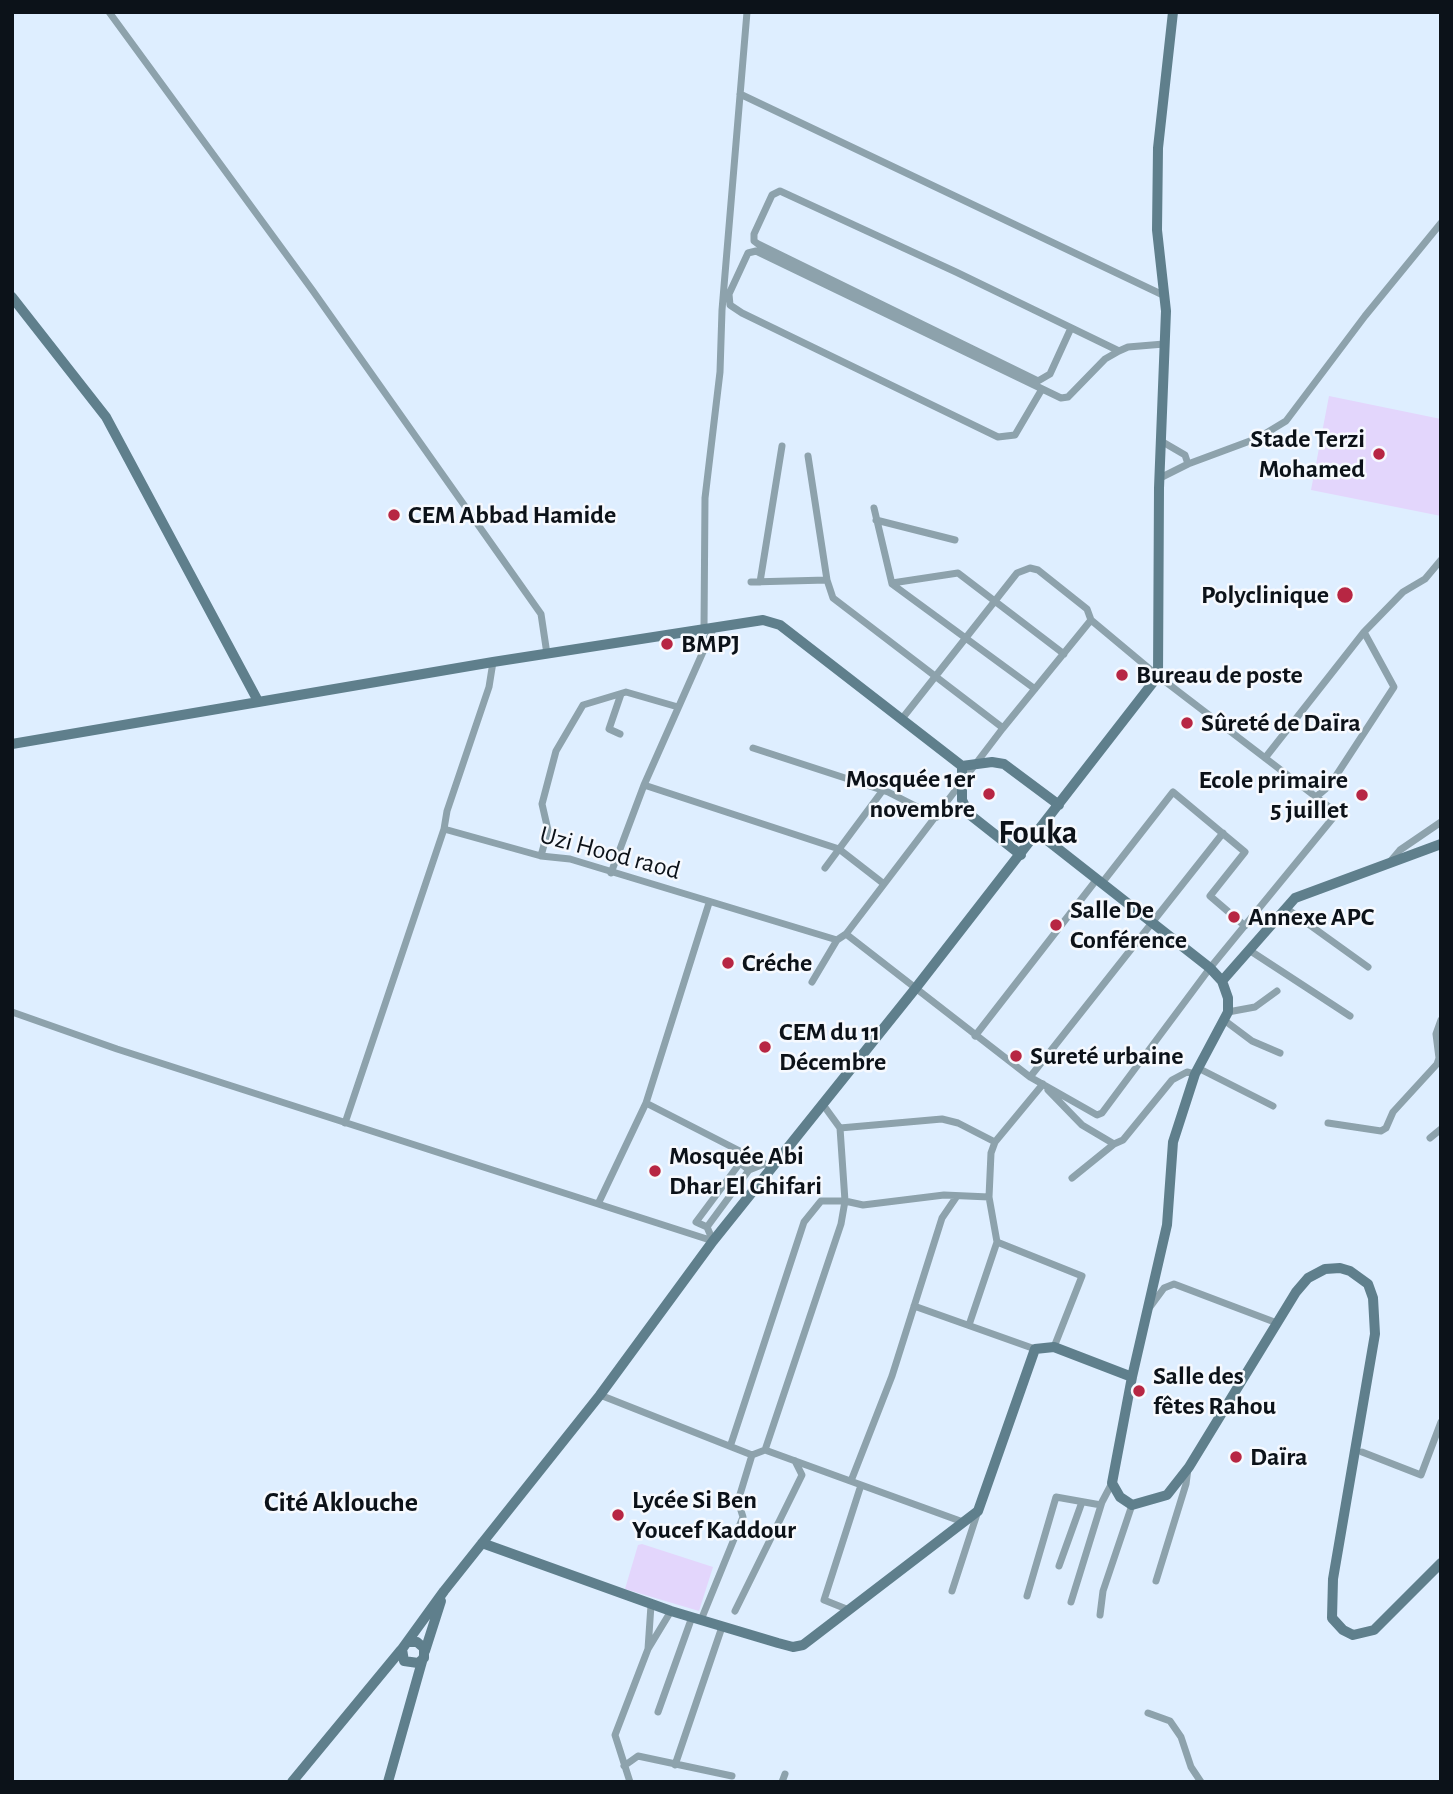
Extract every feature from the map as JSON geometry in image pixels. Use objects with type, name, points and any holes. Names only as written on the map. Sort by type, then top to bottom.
[{"type":"main road","points":[[292,1782],[405,1646],[444,1591],[600,1395],[768,1166],[824,1105],[1158,676],[1164,344],[1157,230],[1158,148],[1172,12]]},
{"type":"main road","points":[[12,296],[106,417],[258,701]]},
{"type":"main road","points":[[12,744],[493,662],[709,627],[763,621],[780,625],[962,766],[979,763],[1004,764],[1059,805]]},
{"type":"main road","points":[[962,766],[962,800],[969,814],[1021,855]]},
{"type":"main road","points":[[1038,833],[1210,968],[1222,981],[1226,1016],[1197,1071],[1173,1142],[1167,1225],[1132,1377],[1112,1483],[1119,1497],[1132,1505],[1167,1495],[1188,1469],[1277,1323],[1308,1278],[1325,1269],[1350,1271],[1368,1284],[1373,1298],[1375,1334],[1333,1579],[1331,1609],[1336,1624],[1353,1635],[1374,1629],[1441,1563]]},
{"type":"main road","points":[[1222,981],[1295,898],[1441,844]]},
{"type":"main road","points":[[482,1543],[651,1605],[793,1647],[803,1645],[978,1511],[1035,1349],[1054,1346],[1132,1377]]},
{"type":"main road","points":[[388,1782],[444,1591]]},
{"type":"main road","points":[[405,1646],[420,1643],[424,1655]]},
{"type":"main road","points":[[405,1646],[402,1657],[411,1664],[424,1655]]},
{"type":"street","points":[[109,12],[313,290],[541,614],[547,654]]},
{"type":"street","points":[[611,873],[709,627],[705,498],[720,372],[722,310],[747,12]]},
{"type":"street","points":[[740,94],[1163,295]]},
{"type":"street","points":[[1071,328],[1050,374],[1038,380],[758,244],[754,241],[754,234],[772,195],[780,191],[1071,328],[1119,351]]},
{"type":"street","points":[[1160,478],[1188,464],[1258,438],[1286,421],[1365,316],[1437,234],[1441,223]]},
{"type":"street","points":[[1042,389],[1015,435],[998,437],[752,318],[730,305],[729,294],[748,253],[756,251],[1061,398],[1068,397],[1105,359],[1119,351],[1128,347],[1164,344]]},
{"type":"street","points":[[1161,441],[1185,455],[1188,464]]},
{"type":"street","points":[[782,446],[755,582],[827,580]]},
{"type":"street","points":[[808,456],[827,580],[834,598],[1003,728]]},
{"type":"street","points":[[874,508],[892,583],[1035,690]]},
{"type":"street","points":[[876,520],[955,540]]},
{"type":"street","points":[[1265,758],[1364,632],[1403,592],[1424,579],[1441,560]]},
{"type":"street","points":[[846,934],[1030,1077],[1097,1115],[1102,1113],[1210,968],[1337,813],[1158,676],[1091,620],[1087,609],[1038,570],[1030,568],[1017,573],[901,720]]},
{"type":"street","points":[[892,583],[958,573],[1064,654]]},
{"type":"street","points":[[811,982],[837,940],[846,934],[962,786],[1003,728],[1091,620]]},
{"type":"street","points":[[1316,797],[1330,785],[1394,687],[1364,632]]},
{"type":"street","points":[[345,1123],[476,730],[489,687],[493,662]]},
{"type":"street","points":[[541,856],[548,830],[542,804],[556,751],[583,705],[626,692],[678,707]]},
{"type":"street","points":[[620,734],[609,729],[621,694]]},
{"type":"street","points":[[752,748],[883,790],[937,817]]},
{"type":"street","points":[[644,785],[839,849],[884,884]]},
{"type":"street","points":[[825,868],[883,790]]},
{"type":"street","points":[[975,1036],[1173,792],[1245,852],[1210,896],[1245,926]]},
{"type":"street","points":[[1389,863],[1400,850],[1441,822]]},
{"type":"street","name":"Uzi Hood raod","points":[[444,829],[541,856],[570,859],[837,940]]},
{"type":"street","points":[[1030,1077],[1223,833]]},
{"type":"street","points":[[599,1202],[646,1103],[709,903]]},
{"type":"street","points":[[1286,908],[1368,967]]},
{"type":"street","points":[[1248,950],[1350,1016]]},
{"type":"street","points":[[1277,991],[1255,1007],[1226,1016],[1252,1041],[1280,1053]]},
{"type":"street","points":[[12,1012],[117,1049],[599,1202],[713,1241]]},
{"type":"street","points":[[1328,1123],[1381,1131],[1389,1123],[1393,1112],[1430,1073],[1440,1058],[1436,1034],[1441,1020]]},
{"type":"street","points":[[1072,1178],[1130,1132],[1172,1080],[1187,1072],[1197,1071],[1273,1106]]},
{"type":"street","points":[[969,1325],[997,1242],[989,1197],[991,1153],[995,1142],[1043,1084]]},
{"type":"street","points":[[1043,1084],[1082,1125],[1114,1144]]},
{"type":"street","points":[[646,1103],[768,1166]]},
{"type":"street","points":[[765,1450],[841,1224],[845,1200],[840,1128],[824,1105]]},
{"type":"street","points":[[840,1128],[942,1119],[958,1123],[995,1142]]},
{"type":"street","points":[[1430,1138],[1441,1129]]},
{"type":"street","points":[[713,1241],[707,1227],[696,1222],[740,1163],[750,1170]]},
{"type":"street","points":[[707,1227],[750,1170],[768,1166]]},
{"type":"street","points":[[731,1444],[804,1222],[821,1201],[845,1200],[863,1205],[957,1196],[989,1197]]},
{"type":"street","points":[[850,1481],[892,1376],[942,1218],[957,1196]]},
{"type":"street","points":[[997,1242],[1082,1276],[1054,1346]]},
{"type":"street","points":[[1147,1311],[1164,1288],[1174,1284],[1277,1323]]},
{"type":"street","points":[[914,1306],[1035,1349]]},
{"type":"street","points":[[600,1395],[731,1444],[752,1455],[765,1450],[962,1522]]},
{"type":"street","points":[[1362,1452],[1421,1475],[1441,1422]]},
{"type":"street","points":[[658,1713],[696,1619],[743,1517],[738,1501],[752,1455]]},
{"type":"street","points":[[735,1611],[802,1475],[795,1461]]},
{"type":"street","points":[[1156,1581],[1186,1484],[1188,1469]]},
{"type":"street","points":[[1071,1602],[1101,1505],[1112,1483]]},
{"type":"street","points":[[849,1610],[824,1600],[861,1485]]},
{"type":"street","points":[[1027,1596],[1056,1497],[1101,1505]]},
{"type":"street","points":[[1059,1566],[1082,1502]]},
{"type":"street","points":[[1100,1615],[1103,1591],[1132,1505]]},
{"type":"street","points":[[952,1591],[978,1511]]},
{"type":"street","points":[[648,1649],[651,1605]]},
{"type":"street","points":[[630,1782],[615,1735],[648,1649],[671,1611]]},
{"type":"street","points":[[675,1765],[722,1627]]},
{"type":"street","points":[[1148,1713],[1170,1721],[1181,1737],[1191,1767],[1201,1782]]},
{"type":"street","points":[[624,1766],[638,1756],[732,1776]]},
{"type":"shaded area","name":"Stade Terzi Mohamed","points":[[1329,396],[1441,419],[1441,516],[1311,490]]},
{"type":"shaded area","points":[[638,1545],[713,1567],[699,1611],[625,1589]]},
{"type":"place","name":"Stade Terzi Mohamed","points":[[1379,454]]},
{"type":"place","name":"CEM Abbad Hamide","points":[[394,515]]},
{"type":"place","name":"Polyclinique","points":[[1345,595]]},
{"type":"place","name":"BMPJ","points":[[667,644]]},
{"type":"place","name":"Bureau de poste","points":[[1122,675]]},
{"type":"place","name":"Sûreté de Daïra","points":[[1187,723]]},
{"type":"place","name":"Mosquée 1er novembre","points":[[989,794]]},
{"type":"place","name":"Ecole primaire 5 juillet","points":[[1362,795]]},
{"type":"place","name":"Annexe APC","points":[[1234,917]]},
{"type":"place","name":"Salle De Conférence","points":[[1056,925]]},
{"type":"place","name":"Créche","points":[[728,963]]},
{"type":"place","name":"CEM du 11 Décembre","points":[[765,1047]]},
{"type":"place","name":"Sureté urbaine","points":[[1016,1056]]},
{"type":"place","name":"Mosquée Abi Dhar El Ghifari","points":[[655,1171]]},
{"type":"place","name":"Salle des fêtes Rahou","points":[[1139,1391]]},
{"type":"place","name":"Daïra","points":[[1236,1457]]},
{"type":"place","name":"Lycée Si Ben Youcef Kaddour","points":[[618,1515]]},
{"type":"district","name":"Fouka","points":[[1038,833]]},
{"type":"district","name":"Cité Aklouche","points":[[341,1503]]}]
